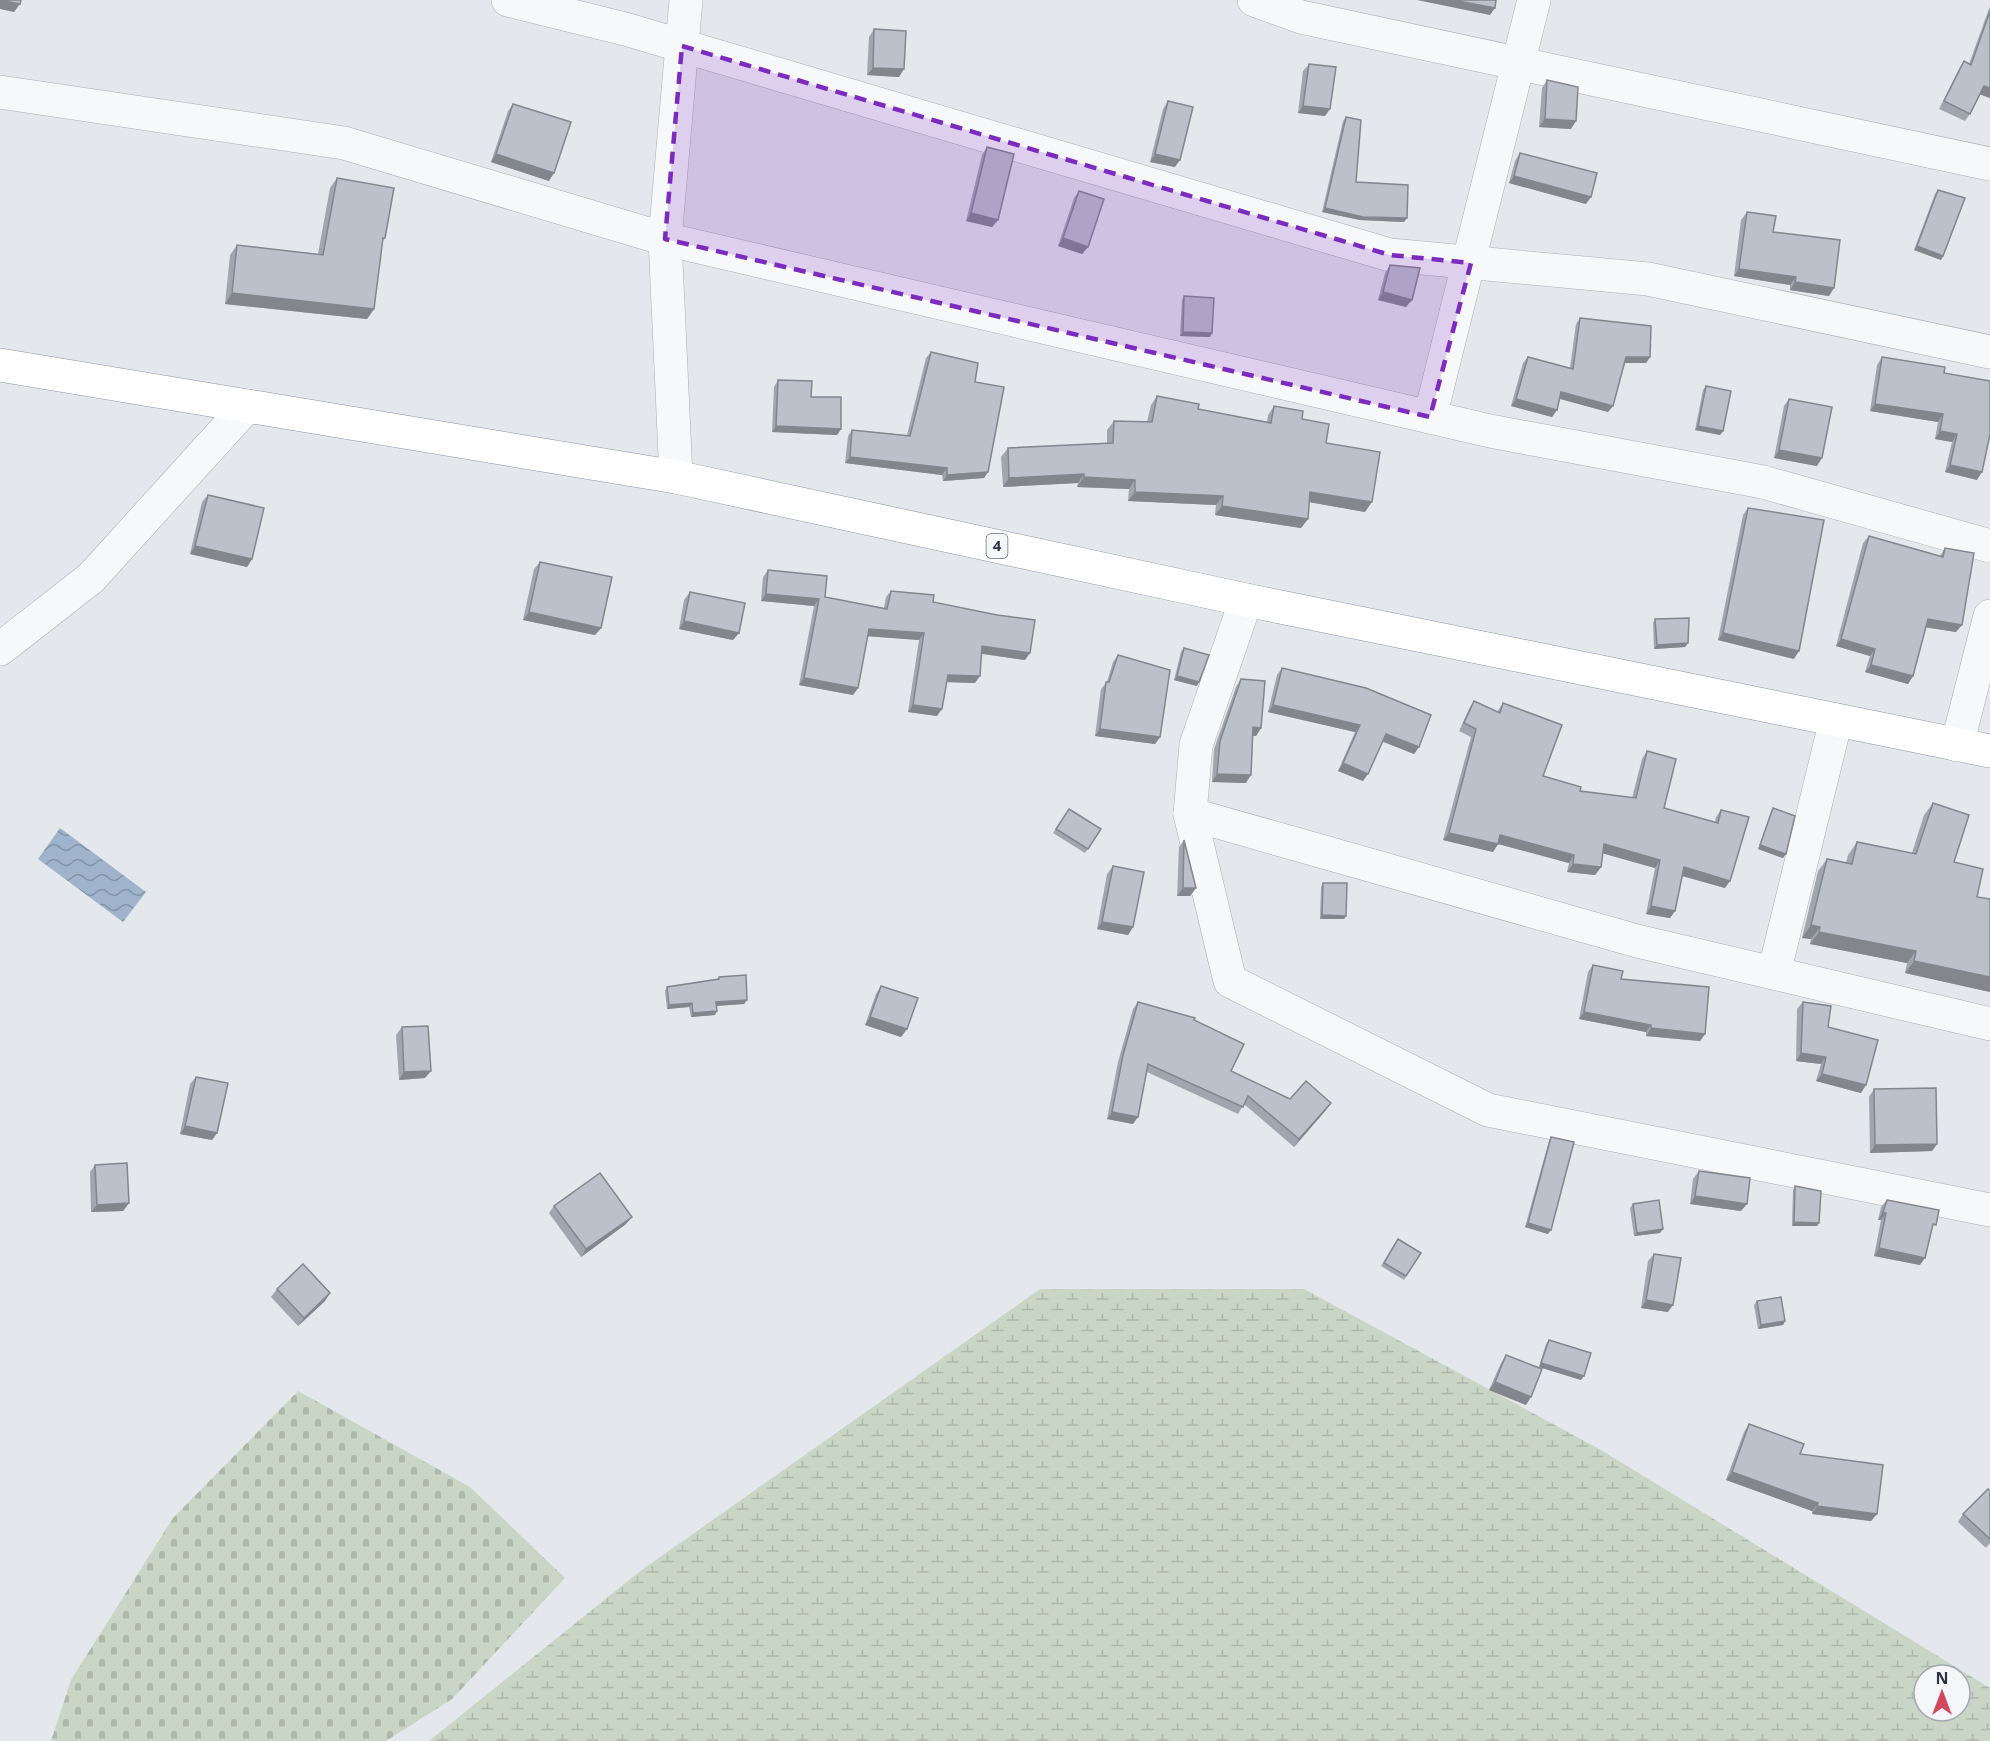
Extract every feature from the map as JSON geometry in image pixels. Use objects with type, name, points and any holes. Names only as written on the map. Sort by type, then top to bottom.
[{"type":"highway","name":"4","points":[[0,365],[676,477],[1246,600],[1990,752]]},
{"type":"street","points":[[508,0],[682,46],[1390,255],[1648,279],[1990,352]]},
{"type":"street","points":[[676,477],[665,240],[686,0]]},
{"type":"street","points":[[1254,0],[1301,17],[1990,164]]},
{"type":"street","points":[[1430,417],[1471,263],[1534,0]]},
{"type":"street","points":[[0,92],[344,143],[665,240],[1490,431],[1763,482],[1990,546]]},
{"type":"street","points":[[0,649],[91,578],[247,406]]},
{"type":"street","points":[[1246,600],[1196,745],[1190,814],[1230,981],[1478,1105],[1500,1112],[1990,1210]]},
{"type":"street","points":[[1957,745],[1990,616]]},
{"type":"street","points":[[1774,973],[1836,720]]},
{"type":"street","points":[[1190,814],[1637,941],[1990,1024]]},
{"type":"highlighted area","points":[[682,46],[1390,255],[1471,263],[1430,417],[665,239]]},
{"type":"green space","points":[[1040,1289],[1304,1289],[1601,1450],[1949,1663],[1912,1663],[1912,1723],[1972,1723],[1972,1677],[1990,1688],[1990,1741],[429,1741],[639,1572]]},
{"type":"green space","points":[[298,1391],[470,1487],[565,1578],[452,1699],[386,1741],[51,1741],[71,1680],[173,1518]]},
{"type":"water","points":[[60,828],[146,892],[123,922],[38,859]]},
{"type":"building","points":[[0,0],[21,0],[20,4]]},
{"type":"building","points":[[1453,0],[1496,0],[1495,8]]},
{"type":"building","points":[[1990,11],[1990,88],[1984,86],[1970,114],[1944,101],[1964,61],[1971,65]]},
{"type":"building","points":[[874,29],[906,31],[904,69],[873,68]]},
{"type":"building","points":[[1309,64],[1336,67],[1330,109],[1303,106]]},
{"type":"building","points":[[1547,80],[1578,87],[1576,121],[1545,119]]},
{"type":"building","points":[[1168,101],[1193,107],[1180,160],[1155,154]]},
{"type":"building","points":[[513,104],[571,122],[554,173],[496,154]]},
{"type":"building","points":[[1346,117],[1361,120],[1356,182],[1408,185],[1407,218],[1363,217],[1325,208]]},
{"type":"building","points":[[987,147],[1014,154],[998,220],[971,213]]},
{"type":"building","points":[[1520,153],[1597,173],[1591,197],[1514,176]]},
{"type":"building","points":[[337,178],[394,188],[385,238],[383,238],[374,309],[232,293],[237,245],[323,255]]},
{"type":"building","points":[[1938,190],[1965,198],[1943,256],[1917,246]]},
{"type":"building","points":[[1079,191],[1104,199],[1088,247],[1063,238]]},
{"type":"building","points":[[1747,212],[1776,216],[1773,232],[1840,240],[1834,288],[1795,282],[1796,277],[1739,269]]},
{"type":"building","points":[[1390,265],[1420,268],[1412,300],[1383,292]]},
{"type":"building","points":[[1184,296],[1214,298],[1212,333],[1183,332]]},
{"type":"building","points":[[1580,318],[1651,326],[1650,357],[1626,357],[1613,406],[1561,392],[1557,410],[1516,399],[1528,357],[1573,369]]},
{"type":"building","points":[[931,352],[978,363],[975,382],[1004,387],[988,472],[947,475],[947,468],[850,457],[852,430],[910,436]]},
{"type":"building","points":[[1882,357],[1945,367],[1944,373],[1990,381],[1990,434],[1982,472],[1950,465],[1957,434],[1940,431],[1943,414],[1875,404]]},
{"type":"building","points":[[778,380],[812,381],[811,397],[841,397],[841,429],[776,426]]},
{"type":"building","points":[[1706,386],[1731,391],[1723,431],[1698,426]]},
{"type":"building","points":[[1157,396],[1199,404],[1198,409],[1271,423],[1274,406],[1303,411],[1302,419],[1329,424],[1326,443],[1380,452],[1372,502],[1310,492],[1308,519],[1222,506],[1223,496],[1135,492],[1135,480],[1084,477],[1084,474],[1009,478],[1008,448],[1113,443],[1114,421],[1152,422]]},
{"type":"building","points":[[1789,399],[1832,407],[1822,458],[1779,450]]},
{"type":"building","points":[[208,495],[264,508],[252,559],[195,546]]},
{"type":"building","points":[[1748,508],[1824,520],[1799,651],[1723,633]]},
{"type":"building","points":[[1869,536],[1943,557],[1945,548],[1974,553],[1962,625],[1928,619],[1913,676],[1871,665],[1875,649],[1841,639]]},
{"type":"building","points":[[540,562],[612,577],[601,628],[529,612]]},
{"type":"building","points":[[768,570],[827,576],[825,597],[887,609],[891,591],[934,595],[933,602],[1035,620],[1030,653],[982,646],[980,676],[948,675],[942,709],[913,705],[924,633],[869,629],[858,688],[804,678],[819,599],[766,594]]},
{"type":"building","points":[[690,592],[745,603],[739,633],[684,621]]},
{"type":"building","points":[[1689,618],[1688,643],[1657,645],[1655,619]]},
{"type":"building","points":[[1184,648],[1209,655],[1199,682],[1177,676]]},
{"type":"building","points":[[1118,655],[1170,670],[1160,737],[1100,729],[1106,682],[1109,682]]},
{"type":"building","points":[[1282,668],[1366,688],[1431,715],[1419,747],[1386,734],[1368,774],[1343,763],[1360,725],[1273,705]]},
{"type":"building","points":[[1241,679],[1265,681],[1261,728],[1253,727],[1251,775],[1217,774],[1220,741]]},
{"type":"building","points":[[1474,701],[1500,713],[1503,703],[1562,725],[1543,776],[1581,787],[1580,791],[1636,798],[1647,751],[1676,759],[1664,808],[1718,823],[1721,810],[1749,817],[1730,881],[1684,867],[1675,911],[1651,906],[1660,860],[1604,844],[1601,867],[1573,864],[1574,855],[1500,835],[1498,844],[1449,833],[1476,729],[1464,723]]},
{"type":"building","points":[[1933,803],[1969,815],[1954,862],[1983,869],[1977,897],[1990,899],[1990,977],[1914,961],[1916,951],[1819,932],[1820,927],[1811,925],[1827,859],[1852,864],[1857,842],[1916,854]]},
{"type":"building","points":[[1773,808],[1795,816],[1786,854],[1760,845]]},
{"type":"building","points":[[1069,809],[1101,829],[1088,849],[1056,829]]},
{"type":"building","points":[[1184,840],[1196,888],[1183,888]]},
{"type":"building","points":[[1113,866],[1144,872],[1133,927],[1102,922]]},
{"type":"building","points":[[1323,883],[1347,883],[1346,916],[1322,915]]},
{"type":"building","points":[[1593,965],[1623,971],[1621,979],[1709,987],[1705,1034],[1651,1028],[1651,1025],[1584,1012]]},
{"type":"building","points":[[746,975],[747,1000],[716,1002],[717,1011],[693,1013],[692,1003],[669,1005],[667,987],[719,979],[719,977]]},
{"type":"building","points":[[881,986],[918,998],[907,1029],[870,1017]]},
{"type":"building","points":[[1138,1002],[1195,1018],[1194,1020],[1244,1044],[1231,1071],[1290,1099],[1306,1081],[1331,1103],[1299,1139],[1248,1096],[1243,1107],[1148,1064],[1138,1117],[1112,1112],[1123,1055]]},
{"type":"building","points":[[1803,1002],[1831,1006],[1828,1027],[1878,1040],[1866,1085],[1822,1074],[1826,1057],[1801,1053]]},
{"type":"building","points":[[428,1026],[431,1071],[404,1072],[402,1027]]},
{"type":"building","points":[[196,1077],[228,1083],[217,1133],[185,1126]]},
{"type":"building","points":[[1936,1088],[1937,1144],[1875,1145],[1874,1089]]},
{"type":"building","points":[[1551,1137],[1574,1142],[1551,1230],[1528,1223]]},
{"type":"building","points":[[127,1163],[129,1203],[97,1205],[95,1165]]},
{"type":"building","points":[[1699,1171],[1750,1178],[1747,1204],[1695,1196]]},
{"type":"building","points":[[600,1173],[632,1217],[586,1249],[554,1206]]},
{"type":"building","points":[[1795,1186],[1821,1191],[1819,1223],[1794,1222]]},
{"type":"building","points":[[1659,1200],[1663,1229],[1637,1233],[1633,1204]]},
{"type":"building","points":[[1887,1200],[1939,1210],[1936,1225],[1933,1224],[1925,1258],[1879,1248],[1886,1213],[1883,1212]]},
{"type":"building","points":[[1398,1239],[1421,1253],[1406,1276],[1384,1263]]},
{"type":"building","points":[[1654,1254],[1681,1258],[1673,1305],[1646,1300]]},
{"type":"building","points":[[303,1264],[330,1293],[304,1318],[277,1289]]},
{"type":"building","points":[[1781,1297],[1785,1321],[1761,1325],[1757,1301]]},
{"type":"building","points":[[1549,1340],[1591,1353],[1584,1376],[1541,1363]]},
{"type":"building","points":[[1506,1355],[1542,1369],[1531,1397],[1495,1382]]},
{"type":"building","points":[[1749,1424],[1804,1444],[1800,1454],[1883,1465],[1877,1514],[1817,1506],[1818,1503],[1732,1472]]},
{"type":"building","points":[[1988,1489],[1990,1491],[1990,1539],[1963,1514]]}]
